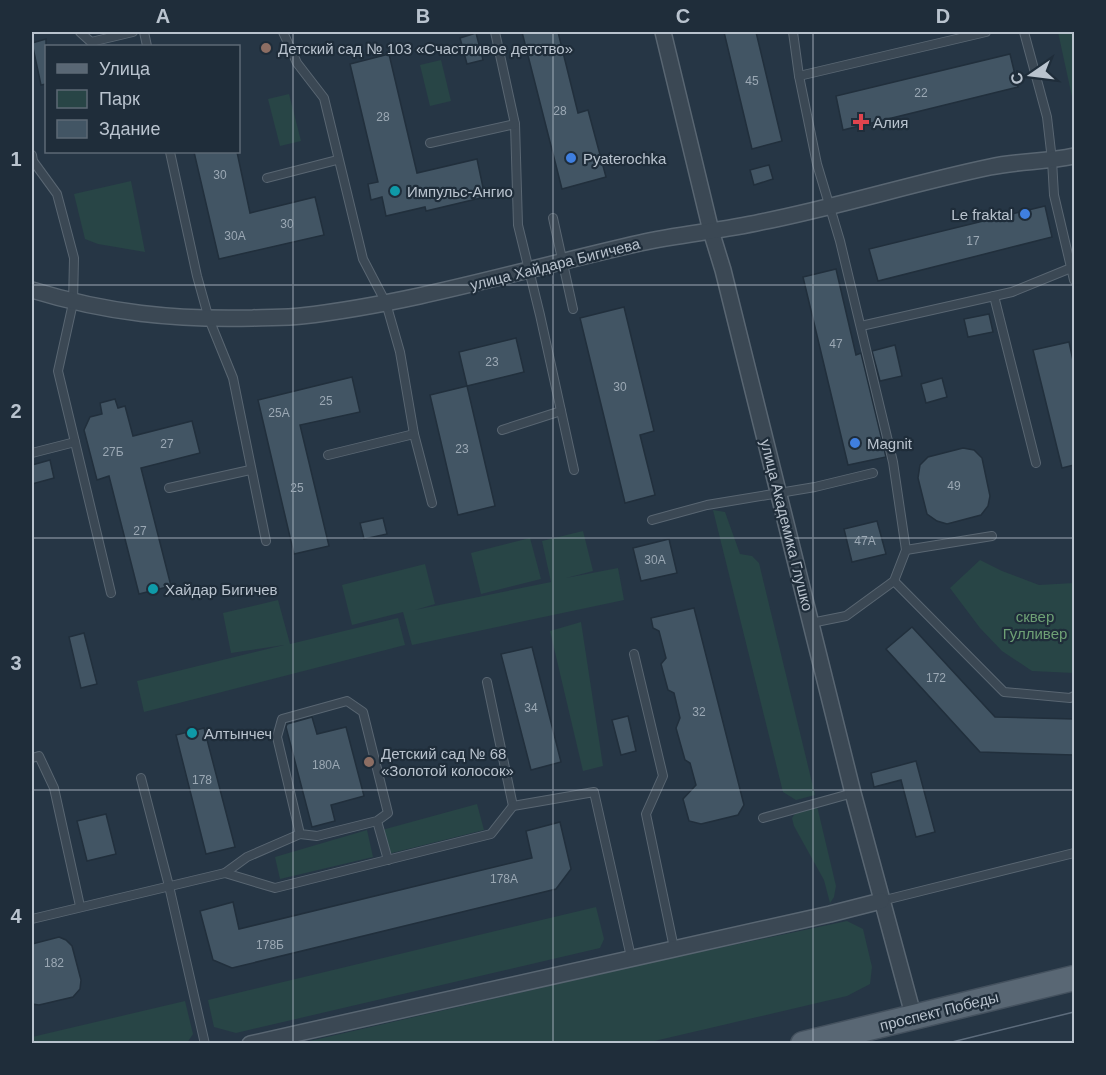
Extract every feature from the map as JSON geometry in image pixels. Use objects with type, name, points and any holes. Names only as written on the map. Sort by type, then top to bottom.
[{"type":"main road","name":"проспект Победы","points":[[803,1044],[1074,978]]},
{"type":"street","name":"улица Академика Глушко","points":[[663,32],[853,793],[914,1018]]},
{"type":"street","name":"улица Хайдара Бигичева","points":[[32,290],[73,303],[126,313],[209,319],[299,316],[386,303],[530,271],[644,242],[830,207],[993,166],[1074,156]]},
{"type":"street","points":[[250,1044],[830,914],[881,900]]},
{"type":"lane","points":[[80,32],[91,42],[133,32]]},
{"type":"lane","points":[[283,32],[297,63],[324,98],[363,259],[386,303],[400,352],[414,434],[432,503]]},
{"type":"lane","points":[[495,32],[515,124],[518,225],[574,470]]},
{"type":"lane","points":[[793,32],[799,76],[817,164],[861,326],[894,462],[906,550],[894,581],[846,616],[811,623]]},
{"type":"lane","points":[[799,76],[986,32]]},
{"type":"lane","points":[[1023,32],[1047,117],[1053,195],[1074,280]]},
{"type":"lane","points":[[430,143],[515,124]]},
{"type":"lane","points":[[170,153],[197,276],[209,319],[233,378],[266,541]]},
{"type":"lane","points":[[32,155],[33,161],[57,194],[74,258],[73,303],[58,371],[111,593]]},
{"type":"lane","points":[[267,178],[338,160]]},
{"type":"lane","points":[[553,218],[573,309]]},
{"type":"lane","points":[[861,326],[1012,292],[1071,268]]},
{"type":"lane","points":[[994,296],[1036,463]]},
{"type":"lane","points":[[502,430],[561,411]]},
{"type":"lane","points":[[328,455],[414,434]]},
{"type":"lane","points":[[32,453],[75,442]]},
{"type":"lane","points":[[169,488],[250,470]]},
{"type":"lane","points":[[652,520],[707,505],[815,488],[873,473]]},
{"type":"lane","points":[[906,550],[992,536]]},
{"type":"lane","points":[[894,581],[1004,692],[1070,698],[1074,696]]},
{"type":"lane","points":[[634,654],[663,776],[646,814],[674,948]]},
{"type":"lane","points":[[487,682],[513,806]]},
{"type":"lane","points":[[32,919],[225,873],[247,857],[300,834],[317,836],[377,820],[388,813],[363,712],[347,701],[282,719],[277,737],[300,834]]},
{"type":"lane","points":[[32,758],[39,756],[54,788],[80,906]]},
{"type":"lane","points":[[141,778],[169,886],[205,1044]]},
{"type":"lane","points":[[225,873],[275,888],[491,834],[513,806],[594,792],[631,957]]},
{"type":"lane","points":[[763,818],[853,793]]},
{"type":"lane","points":[[377,820],[388,860]]},
{"type":"lane","points":[[881,900],[1074,853]]},
{"type":"green space","points":[[1058,32],[1074,32],[1074,106]]},
{"type":"green space","points":[[441,60],[451,101],[430,106],[420,65]]},
{"type":"green space","points":[[289,94],[301,141],[280,146],[268,99]]},
{"type":"green space","points":[[131,181],[145,252],[98,244],[85,239],[74,194]]},
{"type":"green space","points":[[713,510],[725,512],[740,554],[752,556],[759,563],[815,795],[796,800],[783,792]]},
{"type":"green space","points":[[583,531],[593,571],[566,578],[618,568],[624,600],[412,645],[403,612],[352,625],[342,585],[425,564],[435,604],[415,610],[551,582],[542,541]]},
{"type":"green space","points":[[530,538],[541,579],[481,594],[471,553]]},
{"type":"green space","name":"сквер Гулливер","points":[[980,560],[1039,585],[1074,583],[1074,673],[1032,671],[1002,651],[980,628],[950,588]]},
{"type":"green space","points":[[278,600],[290,644],[398,618],[405,645],[144,712],[137,681],[284,645],[231,653],[223,613]]},
{"type":"green space","points":[[581,622],[603,766],[583,771],[550,631]]},
{"type":"green space","points":[[477,804],[484,830],[388,854],[382,830]]},
{"type":"green space","points":[[817,806],[836,886],[830,903],[824,880],[794,826],[792,818],[797,811]]},
{"type":"green space","points":[[367,830],[373,857],[280,879],[275,857]]},
{"type":"green space","points":[[596,907],[604,939],[600,948],[236,1033],[214,1027],[208,1000]]},
{"type":"green space","points":[[847,921],[863,929],[872,967],[870,984],[847,996],[646,1043],[301,1043],[667,959]]},
{"type":"green space","points":[[185,1001],[193,1034],[187,1043],[32,1043],[32,1037]]},
{"type":"building","points":[[522,32],[558,32],[578,113],[588,110],[606,177],[562,189]]},
{"type":"building","points":[[724,32],[756,32],[782,141],[752,149]]},
{"type":"building","points":[[476,33],[483,60],[467,64],[460,38]]},
{"type":"building","points":[[46,39],[45,84],[41,85],[32,43]]},
{"type":"building","points":[[389,54],[417,173],[477,159],[485,197],[426,211],[425,207],[386,216],[382,197],[371,200],[368,184],[378,182],[350,64]]},
{"type":"building","points":[[1010,54],[1018,87],[843,130],[836,96]]},
{"type":"building","points":[[194,153],[237,153],[250,213],[315,197],[324,235],[219,259]]},
{"type":"building","points":[[769,165],[773,179],[754,185],[750,170]]},
{"type":"building","points":[[1045,206],[1052,237],[878,281],[869,249]]},
{"type":"building","points":[[836,269],[856,355],[861,353],[886,457],[848,465],[803,277]]},
{"type":"building","points":[[624,307],[654,431],[640,435],[655,495],[625,503],[580,318]]},
{"type":"building","points":[[989,314],[993,332],[968,337],[964,319]]},
{"type":"building","points":[[516,338],[524,372],[467,386],[459,352]]},
{"type":"building","points":[[1069,342],[1074,365],[1074,465],[1062,468],[1033,350]]},
{"type":"building","points":[[895,345],[902,376],[880,381],[872,351]]},
{"type":"building","points":[[352,377],[360,412],[300,425],[329,546],[294,554],[258,400]]},
{"type":"building","points":[[942,378],[947,397],[926,403],[921,384]]},
{"type":"building","points":[[467,386],[495,506],[458,515],[430,395]]},
{"type":"building","points":[[115,399],[118,408],[125,406],[133,436],[192,421],[200,453],[141,468],[171,586],[139,594],[109,476],[97,480],[84,430],[90,417],[102,414],[100,403]]},
{"type":"building","points":[[963,448],[974,450],[982,458],[990,496],[988,506],[981,515],[947,524],[927,514],[918,478],[920,465],[928,457]]},
{"type":"building","points":[[50,460],[54,478],[32,484],[32,465]]},
{"type":"building","points":[[383,518],[387,534],[364,539],[360,523]]},
{"type":"building","points":[[877,521],[886,554],[852,562],[844,529]]},
{"type":"building","points":[[669,539],[677,573],[641,581],[633,548]]},
{"type":"building","points":[[694,608],[744,805],[738,815],[701,824],[689,821],[683,799],[696,785],[690,763],[685,760],[676,728],[680,718],[674,693],[668,690],[661,664],[666,658],[659,631],[653,628],[651,618]]},
{"type":"building","points":[[912,627],[995,717],[1074,719],[1074,755],[980,752],[886,649]]},
{"type":"building","points":[[84,633],[97,684],[81,688],[69,637]]},
{"type":"building","points":[[532,647],[561,762],[531,770],[501,654]]},
{"type":"building","points":[[628,716],[636,751],[621,755],[612,720]]},
{"type":"building","points":[[312,717],[317,734],[346,727],[364,796],[331,805],[335,821],[312,827],[286,727],[287,724]]},
{"type":"building","points":[[204,728],[235,847],[206,854],[176,735]]},
{"type":"building","points":[[916,761],[935,832],[916,837],[901,780],[874,787],[871,773]]},
{"type":"building","points":[[106,814],[116,854],[87,861],[77,821]]},
{"type":"building","points":[[560,822],[571,869],[556,889],[232,968],[213,960],[200,911],[233,902],[239,929],[532,858],[526,831]]},
{"type":"building","points":[[59,937],[72,946],[81,980],[80,989],[73,997],[39,1005],[32,1004],[32,944]]},
{"type":"tram line","points":[[944,1044],[1074,1012]]},
{"type":"place","name":"Детский сад № 103 «Счастливое детство»","points":[[266,48]]},
{"type":"place","name":"Алия","points":[[861,122]]},
{"type":"place","name":"Pyaterochka","points":[[571,158]]},
{"type":"place","name":"Импульс-Ангио","points":[[395,191]]},
{"type":"place","name":"Le fraktal","points":[[1025,214]]},
{"type":"place","name":"Magnit","points":[[855,443]]},
{"type":"place","name":"Хайдар Бигичев","points":[[153,589]]},
{"type":"place","name":"Алтынчеч","points":[[192,733]]},
{"type":"place","name":"Детский сад № 68 «Золотой колосок»","points":[[369,762]]}]
